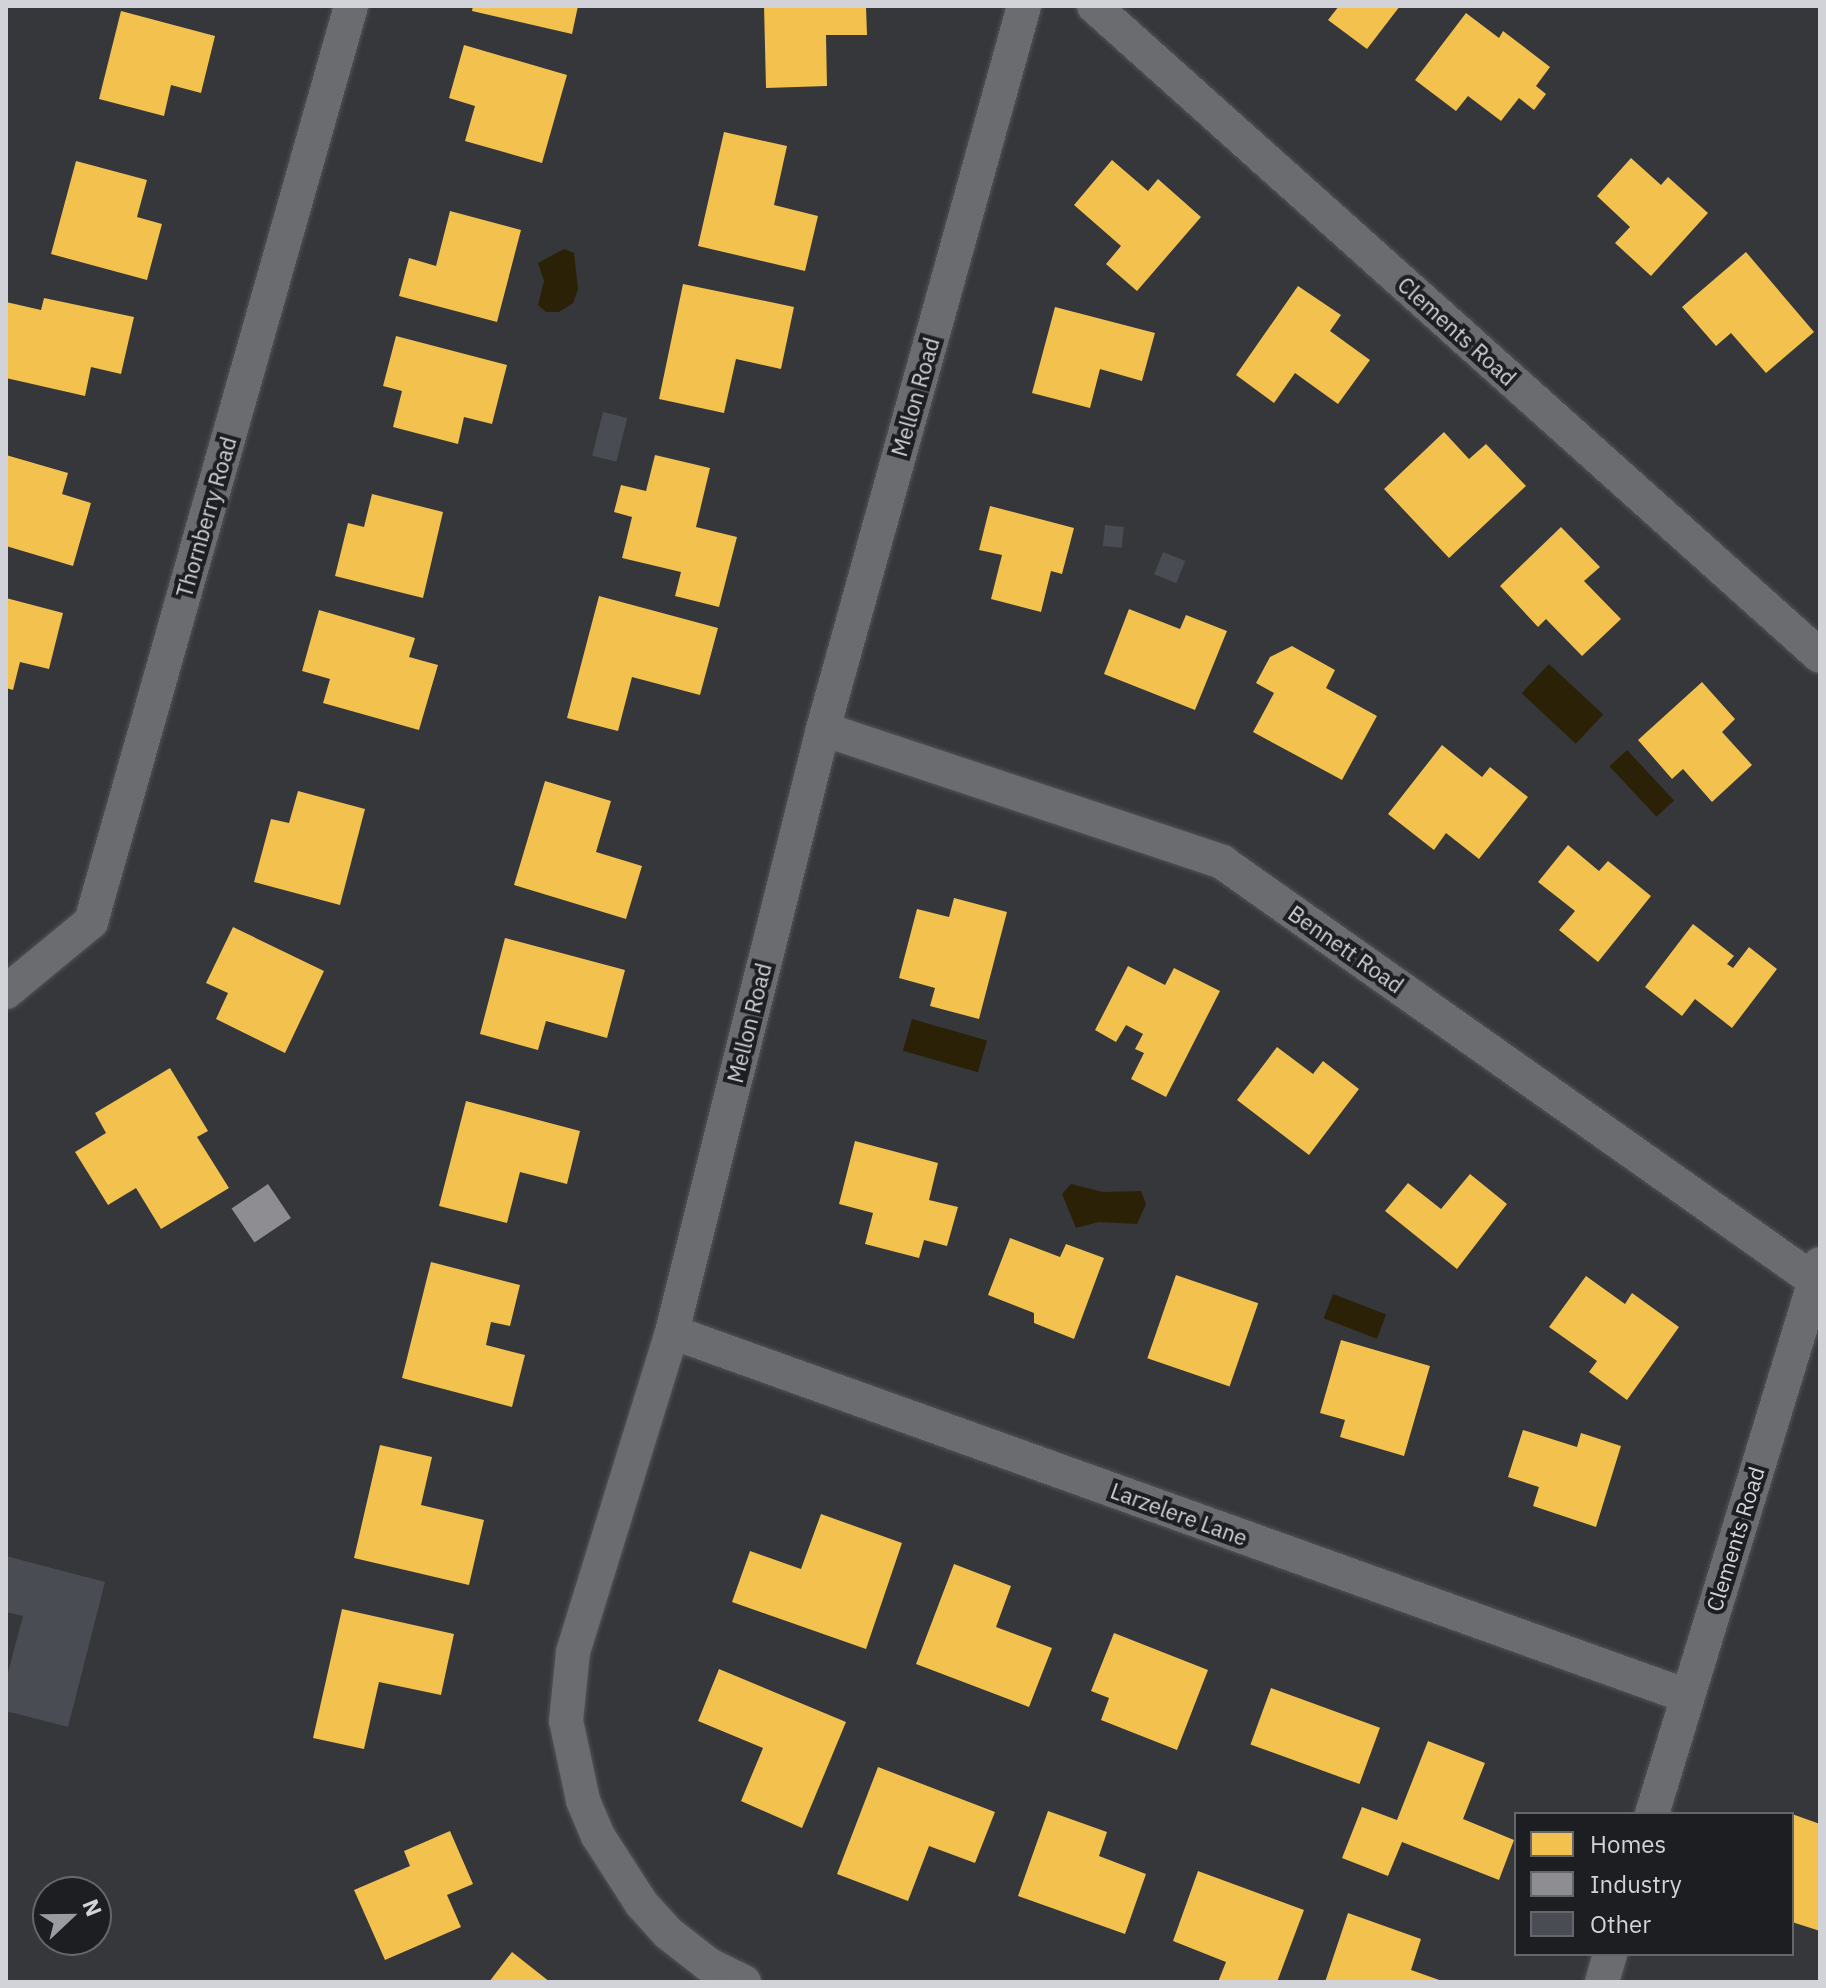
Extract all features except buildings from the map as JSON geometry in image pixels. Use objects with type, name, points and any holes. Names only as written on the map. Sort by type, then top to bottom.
[{"type":"street","name":"Thornberry Road","points":[[6,992],[91,922],[351,6]]},
{"type":"street","name":"Mellon Road","points":[[744,1982],[709,1965],[668,1933],[618,1871],[583,1800],[566,1721],[573,1652],[672,1332],[823,729],[1024,6]]},
{"type":"street","name":"Clements Road","points":[[1094,6],[1820,656]]},
{"type":"street","name":"Bennett Road","points":[[823,729],[1222,862],[1817,1272]]},
{"type":"street","name":"Clements Road","points":[[1653,1812],[1817,1272]]},
{"type":"street","name":"Larzelere Lane","points":[[672,1332],[1687,1696]]},
{"type":"street","points":[[1602,1982],[1609,1956]]},
{"type":"shaded area","points":[[564,249],[574,253],[578,289],[573,303],[559,312],[546,312],[538,305],[544,281],[538,263]]},
{"type":"shaded area","points":[[1549,664],[1603,714],[1576,744],[1522,693]]},
{"type":"shaded area","points":[[1627,750],[1674,800],[1657,817],[1609,766]]},
{"type":"shaded area","points":[[912,1019],[987,1040],[978,1072],[903,1051]]},
{"type":"shaded area","points":[[1071,1184],[1103,1192],[1141,1191],[1146,1204],[1137,1224],[1099,1222],[1076,1228],[1062,1194]]},
{"type":"shaded area","points":[[1333,1294],[1386,1314],[1377,1339],[1324,1318]]}]
